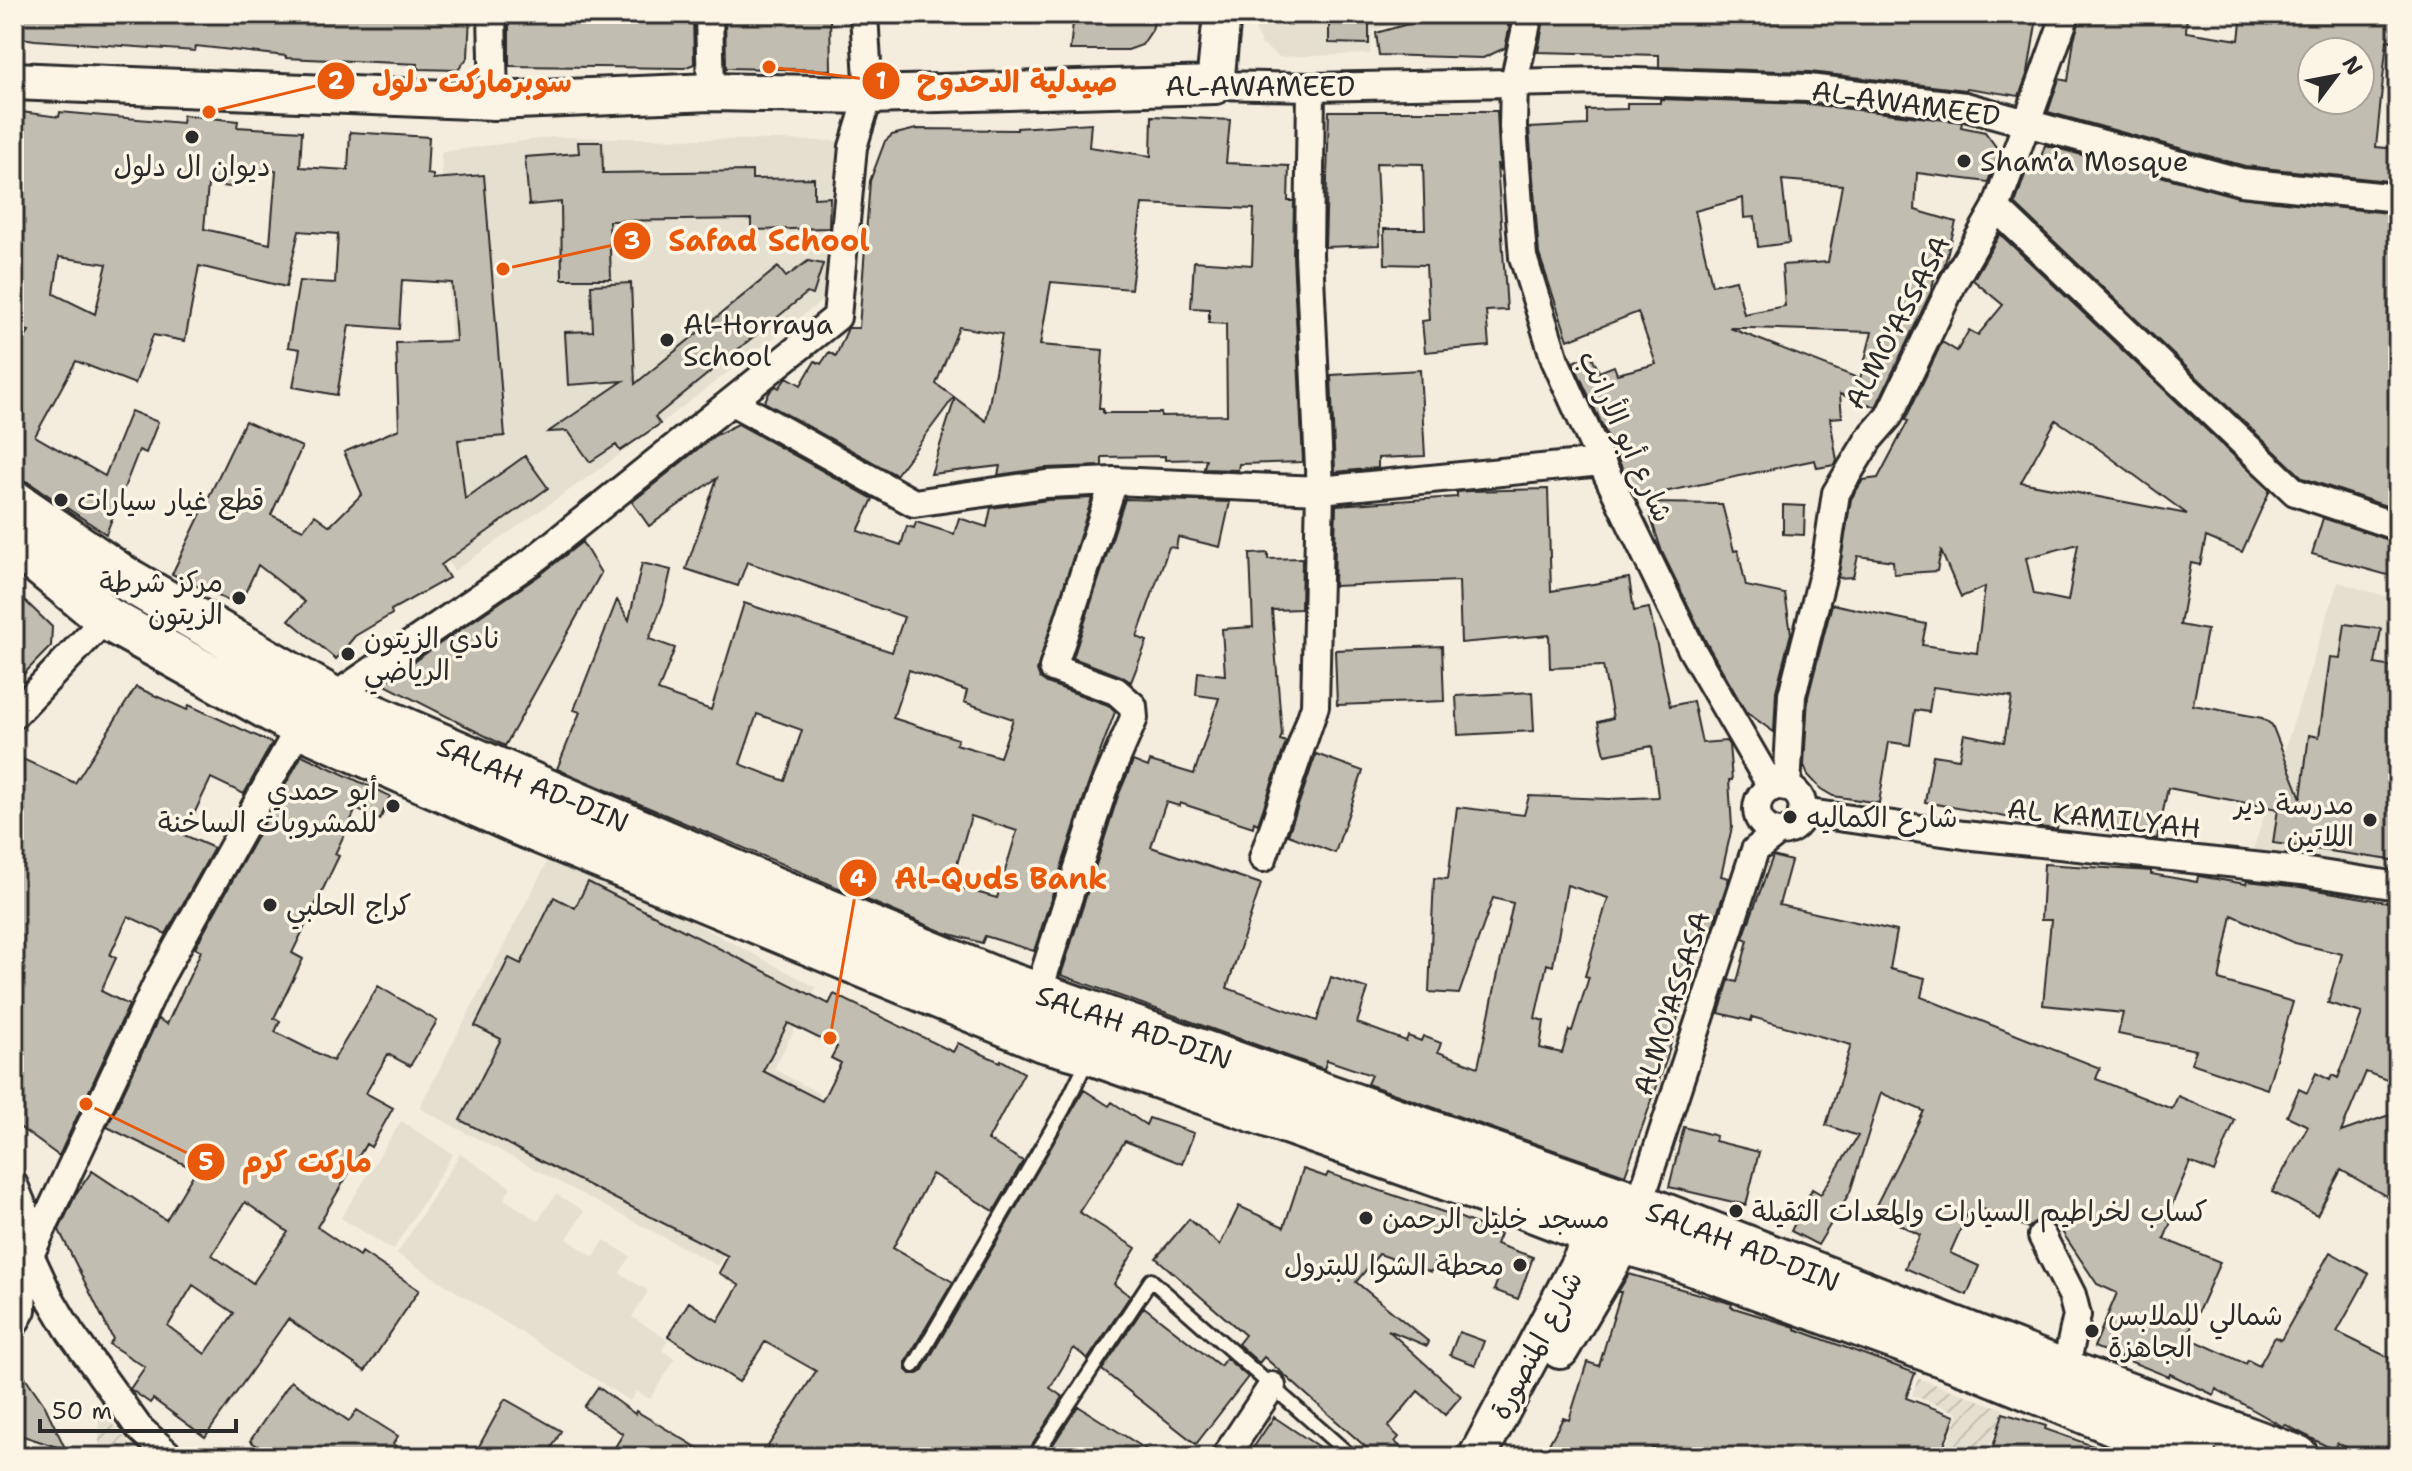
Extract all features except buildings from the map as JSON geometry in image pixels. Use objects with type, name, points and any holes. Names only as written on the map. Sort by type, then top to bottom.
[{"type":"highway","name":"SALAH AD-DIN","points":[[14,502],[123,577],[332,698],[766,885],[1619,1227],[1668,1255],[1983,1370],[2195,1457]]},
{"type":"highway","name":"SALAH AD-DIN","points":[[14,543],[106,618],[300,726],[520,824],[1043,1040],[1091,1053],[1490,1194],[1619,1227],[2065,1371],[2297,1457]]},
{"type":"main road","points":[[1215,85],[1222,14]]},
{"type":"main road","name":"AL-AWAMEED","points":[[14,81],[494,101],[711,92],[869,95],[1215,85]]},
{"type":"main road","points":[[1503,1457],[1559,1352],[1619,1227]]},
{"type":"main road","name":"شارع المنصورة","points":[[1477,1457],[1619,1227]]},
{"type":"street","points":[[492,14],[494,101]]},
{"type":"street","points":[[709,14],[711,92]]},
{"type":"street","points":[[14,1324],[22,1310],[23,1282],[30,1255],[158,981],[300,726],[332,698],[531,562],[837,317],[853,147],[869,95],[864,14]]},
{"type":"street","name":"شارع أبو الأرانب","points":[[1529,14],[1514,82],[1513,127],[1523,257],[1555,360],[1692,650],[1780,788]]},
{"type":"street","name":"ALMO'ASSASA","points":[[1780,788],[1792,695],[1825,566],[1836,493],[1869,439],[1889,416],[1954,281],[1996,208],[2066,14]]},
{"type":"street","name":"AL-AWAMEED","points":[[1215,85],[1311,87],[1606,81],[1808,88],[1965,106],[2026,120],[2242,182],[2398,198]]},
{"type":"street","points":[[1263,858],[1315,706],[1320,490],[1309,254],[1311,87]]},
{"type":"street","points":[[1996,208],[2295,492],[2398,527]]},
{"type":"street","points":[[732,402],[914,503],[1046,484],[1114,481],[1320,490],[1601,462]]},
{"type":"street","points":[[1038,993],[1103,790],[1134,718],[1133,706],[1126,697],[1053,668],[1114,481]]},
{"type":"street","points":[[14,715],[106,618]]},
{"type":"street","points":[[1780,788],[1799,797],[1802,812],[1796,825],[1788,831],[1778,832],[1767,828],[1757,812],[1761,798],[1780,788]]},
{"type":"street","name":"AL KAMILYAH","points":[[1802,812],[1964,835],[2302,871],[2398,886]]},
{"type":"street","name":"ALMO'ASSASA","points":[[1619,1227],[1755,850],[1778,832]]},
{"type":"street","points":[[14,1185],[26,1214],[30,1255],[50,1298],[70,1332],[139,1428],[171,1457]]},
{"type":"street","points":[[2042,1236],[2072,1295],[2077,1315],[2065,1371]]},
{"type":"street","points":[[1225,1457],[1272,1386]]},
{"type":"lane","points":[[914,1366],[1063,1110],[1091,1053]]},
{"type":"lane","points":[[1034,1457],[1151,1280],[1352,1457]]},
{"type":"shaded area","points":[[1252,14],[1420,14],[1372,31],[1370,54],[1279,57],[1261,44]]},
{"type":"shaded area","points":[[552,137],[838,141],[831,294],[615,458],[454,571],[427,523],[456,422],[441,152]]},
{"type":"shaded area","points":[[2338,582],[2398,600],[2398,871],[2253,850]]},
{"type":"shaded area","points":[[554,849],[816,987],[774,1069],[820,1094],[775,1181],[765,1177],[718,1266],[419,1108]]},
{"type":"shaded area","points":[[401,1121],[453,1154],[393,1250],[341,1218]]},
{"type":"shaded area","points":[[460,1154],[511,1187],[504,1199],[538,1221],[556,1194],[584,1211],[567,1239],[594,1257],[604,1240],[630,1256],[620,1273],[648,1291],[632,1317],[668,1340],[662,1350],[675,1359],[650,1399],[636,1391],[630,1401],[397,1254]]},
{"type":"shaded area","points":[[1918,1378],[2004,1409],[1986,1457],[1943,1457],[1959,1413],[1912,1395]]},
{"type":"shaded area","points":[[99,1409],[142,1457],[99,1457]]},
{"type":"place","name":"صيدلية الدحدوح","points":[[769,67]]},
{"type":"place","name":"سوبرماركت دلول","points":[[209,112]]},
{"type":"place","name":"ديوان ال دلول","points":[[192,137]]},
{"type":"place","name":"Sham'a Mosque","points":[[1964,161]]},
{"type":"place","name":"Safad School","points":[[503,269]]},
{"type":"place","name":"Al-Horraya School","points":[[667,340]]},
{"type":"place","name":"قطع غيار سيارات","points":[[61,500]]},
{"type":"place","name":"مركز شرطة الزيتون","points":[[239,598]]},
{"type":"place","name":"نادي الزيتون الرياضي","points":[[348,654]]},
{"type":"place","name":"أبو حمدي للمشروبات الساخنة","points":[[393,806]]},
{"type":"place","name":"شارع الكماليه","points":[[1790,817]]},
{"type":"place","name":"مدرسة دير اللاتين","points":[[2370,820]]},
{"type":"place","name":"كراج الحلبي","points":[[270,905]]},
{"type":"place","name":"Al-Quds Bank","points":[[830,1038]]},
{"type":"place","name":"ماركت كرم","points":[[86,1104]]},
{"type":"place","name":"كساب لخراطيم السيارات والمعدات الثقيلة","points":[[1736,1211]]},
{"type":"place","name":"مسجد خليل الرحمن","points":[[1366,1218]]},
{"type":"place","name":"محطة الشوا للبترول","points":[[1520,1265]]},
{"type":"place","name":"شمالي للملابس الجاهزة","points":[[2092,1331]]}]
